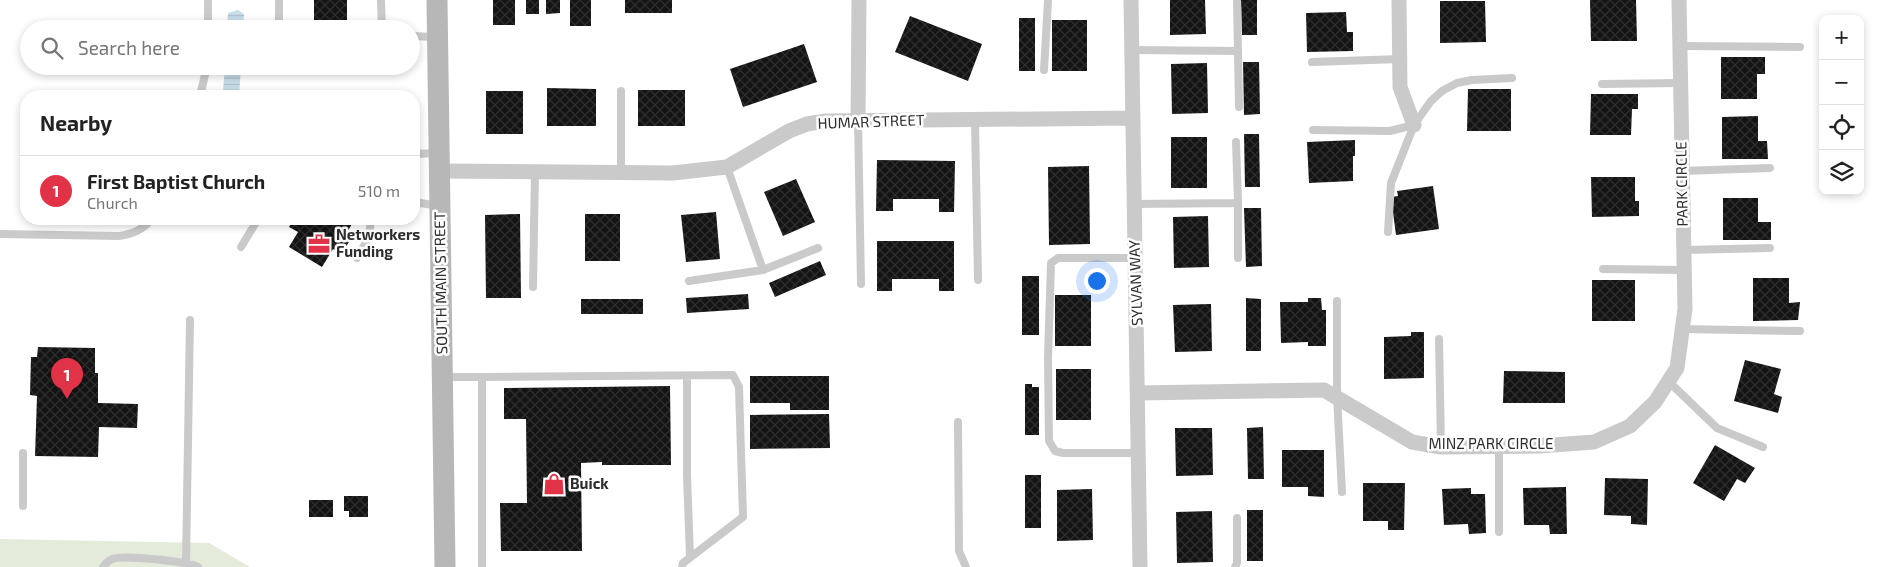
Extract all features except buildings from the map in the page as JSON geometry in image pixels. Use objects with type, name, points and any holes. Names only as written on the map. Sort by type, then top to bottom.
[{"type":"main road","name":"SOUTH MAIN STREET","points":[[437,0],[445,567]]},
{"type":"street","points":[[858,120],[859,0]]},
{"type":"street","name":"SYLVAN WAY","points":[[1132,0],[1131,50],[1140,567]]},
{"type":"street","points":[[1398,0],[1400,87],[1414,125]]},
{"type":"street","name":"PARK CIRCLE","points":[[1677,368],[1685,309],[1679,0]]},
{"type":"street","name":"HUMAR STREET","points":[[440,162],[535,172],[673,173],[727,166],[790,131],[807,124],[826,121],[1133,118]]},
{"type":"street","name":"MINZ PARK CIRCLE","points":[[1138,393],[1324,390],[1412,442],[1441,446],[1499,447],[1594,442],[1630,426],[1655,402],[1677,368]]},
{"type":"lane","points":[[208,0],[208,20]]},
{"type":"lane","points":[[279,0],[280,20]]},
{"type":"lane","points":[[381,0],[382,20]]},
{"type":"lane","points":[[1044,70],[1048,0]]},
{"type":"lane","points":[[1237,0],[1239,107]]},
{"type":"lane","points":[[420,36],[438,37]]},
{"type":"lane","points":[[1680,46],[1800,47]]},
{"type":"lane","points":[[1131,50],[1238,51]]},
{"type":"lane","points":[[1312,62],[1400,59]]},
{"type":"lane","points":[[201,90],[205,75]]},
{"type":"lane","points":[[1388,232],[1391,183],[1414,125],[1432,102],[1442,91],[1457,83],[1472,80],[1512,78]]},
{"type":"lane","points":[[1602,84],[1680,83]]},
{"type":"lane","points":[[620,91],[622,173]]},
{"type":"lane","points":[[858,120],[861,284]]},
{"type":"lane","points":[[975,120],[978,280]]},
{"type":"lane","points":[[1312,130],[1390,131],[1414,125]]},
{"type":"lane","points":[[1236,142],[1238,258]]},
{"type":"lane","points":[[420,156],[440,162]]},
{"type":"lane","points":[[727,166],[763,270]]},
{"type":"lane","points":[[1682,170],[1770,168]]},
{"type":"lane","points":[[533,287],[535,172]]},
{"type":"lane","points":[[420,203],[441,206]]},
{"type":"lane","points":[[1134,204],[1238,203]]},
{"type":"lane","points":[[0,234],[119,236],[132,234],[147,225]]},
{"type":"lane","points":[[241,248],[254,225]]},
{"type":"lane","points":[[357,258],[369,237],[371,225]]},
{"type":"lane","points":[[689,281],[763,270],[818,248]]},
{"type":"lane","points":[[1684,250],[1770,248]]},
{"type":"lane","points":[[1135,258],[1058,258],[1051,263],[1048,358],[1049,441],[1055,451],[1063,453],[1139,453]]},
{"type":"lane","points":[[1603,269],[1684,270]]},
{"type":"lane","points":[[1337,300],[1337,396],[1342,492]]},
{"type":"lane","points":[[186,562],[190,320]]},
{"type":"lane","points":[[1682,329],[1800,331]]},
{"type":"lane","points":[[1439,339],[1441,446]]},
{"type":"lane","points":[[443,376],[732,375],[739,387],[743,517],[690,557],[683,563],[682,567]]},
{"type":"lane","points":[[482,376],[482,567]]},
{"type":"lane","points":[[687,376],[687,475],[690,557]]},
{"type":"lane","points":[[1668,381],[1717,428],[1762,448]]},
{"type":"lane","points":[[958,422],[959,551],[966,567]]},
{"type":"lane","points":[[1499,447],[1499,532]]},
{"type":"lane","points":[[23,453],[23,506]]},
{"type":"lane","points":[[1235,567],[1237,563],[1237,518]]},
{"type":"lane","points":[[103,567],[112,559],[137,558],[186,562],[198,567]]},
{"type":"green space","points":[[0,539],[209,543],[250,567],[0,567]]},
{"type":"water","points":[[238,10],[244,14],[244,20],[228,20],[228,13]]},
{"type":"water","points":[[224,75],[240,75],[239,90],[223,90]]},
{"type":"place","name":"Networkers Funding","points":[[319,244]]},
{"type":"place","name":"First Baptist Church","points":[[67,399]]},
{"type":"place","name":"Buick","points":[[554,484]]}]
